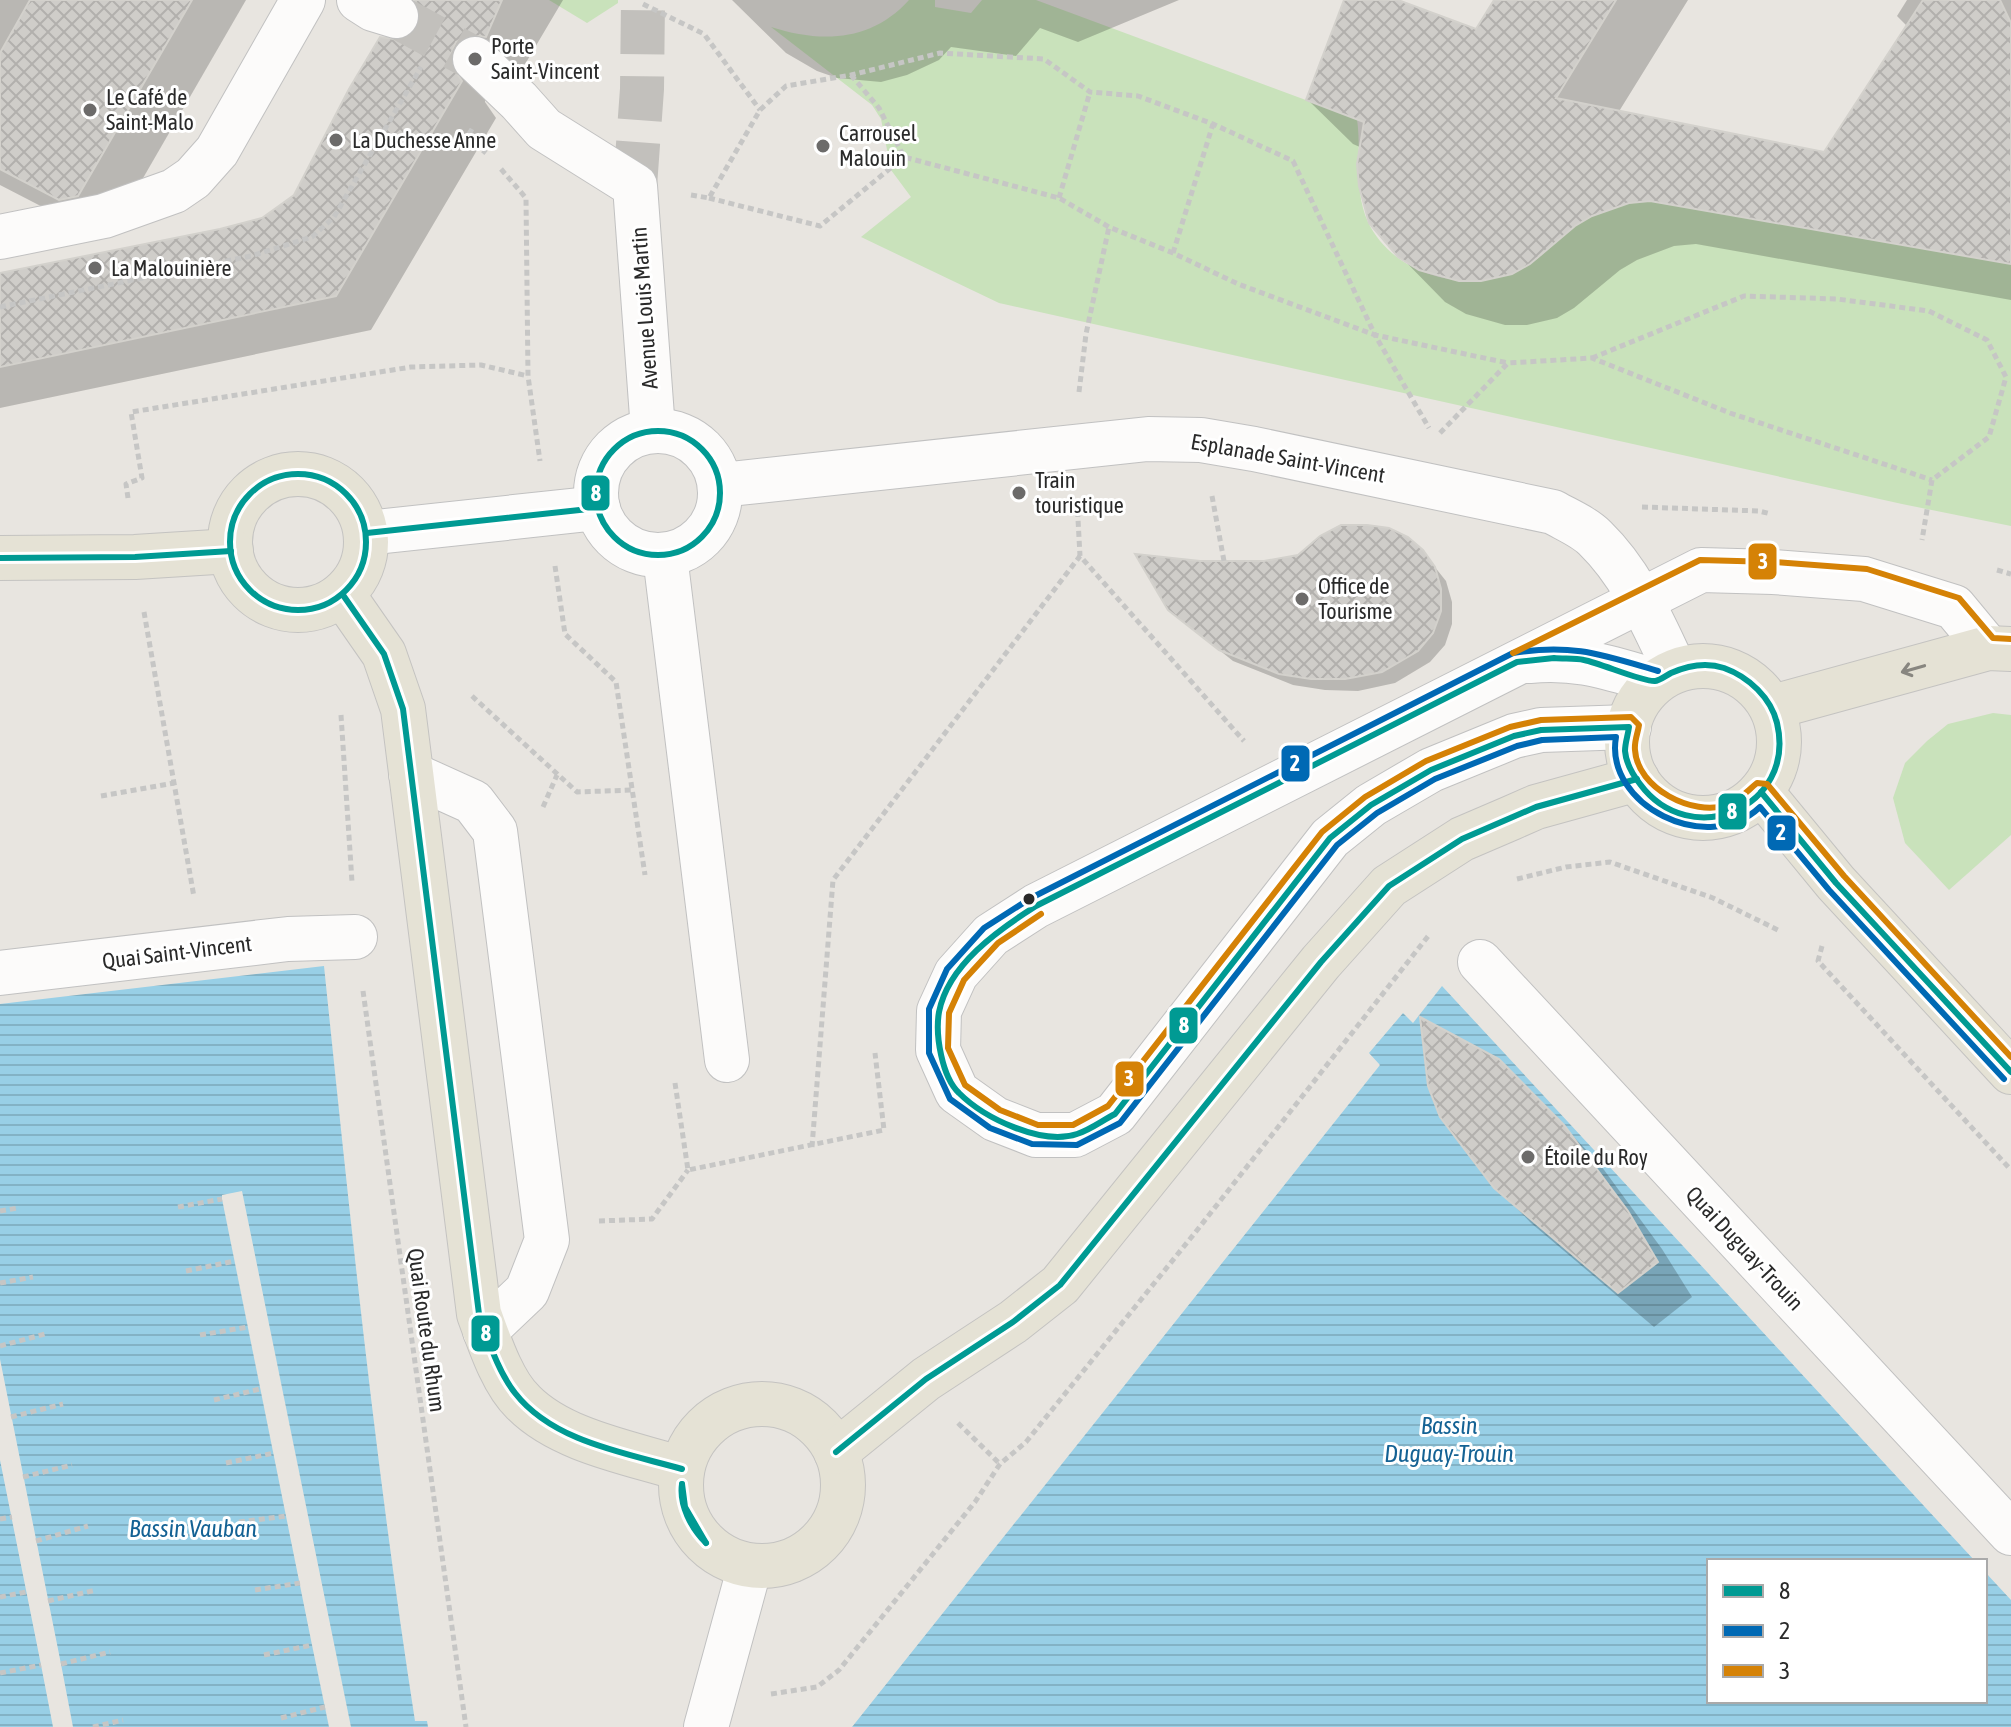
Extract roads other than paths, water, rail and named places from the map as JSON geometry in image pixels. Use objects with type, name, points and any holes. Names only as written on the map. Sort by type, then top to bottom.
[{"type":"main road","points":[[289,474],[310,475],[331,482],[347,495],[360,512],[367,533],[366,556],[357,578],[343,595],[325,606],[305,610],[274,606],[247,589],[236,572],[231,551],[231,529],[238,509],[251,492],[269,480],[289,474]]},
{"type":"main road","points":[[0,558],[135,557],[231,551]]},
{"type":"main road","points":[[343,595],[384,654],[403,709],[479,1314],[485,1331],[498,1362],[522,1402],[565,1432],[682,1469]]},
{"type":"main road","points":[[1773,707],[2000,649]]},
{"type":"main road","points":[[1698,665],[1720,667],[1741,675],[1759,689],[1773,707],[1780,729],[1780,752],[1774,773],[1761,792],[1742,809],[1720,817],[1695,818],[1672,812],[1652,798],[1637,779],[1625,752],[1629,727],[1638,702],[1665,676],[1698,665]]},
{"type":"main road","points":[[836,1452],[926,1379],[1013,1322],[1060,1285],[1321,962],[1389,886],[1462,839],[1536,807],[1637,779]]},
{"type":"main road","points":[[1761,792],[1836,883],[2011,1072]]},
{"type":"main road","points":[[774,1404],[799,1412],[815,1422],[836,1452],[843,1476],[842,1501],[833,1524],[818,1544],[798,1558],[774,1565],[750,1566],[724,1557],[703,1541],[688,1519],[681,1493],[682,1469],[690,1446],[704,1427],[724,1412],[747,1405],[774,1404]]},
{"type":"street","points":[[8,227],[104,216],[174,191],[193,178],[217,151],[303,0]]},
{"type":"street","name":"Avenue Louis Martin","points":[[487,71],[544,129],[635,186],[653,430]]},
{"type":"street","points":[[653,430],[685,436],[704,450],[721,485],[721,502],[716,519],[707,533],[695,544],[665,556],[646,555],[629,549],[604,525],[598,508],[596,490],[599,473],[607,457],[635,434],[653,430]]},
{"type":"street","name":"Esplanade Saint-Vincent","points":[[721,485],[1148,439],[1201,440],[1413,480],[1553,512],[1593,536],[1623,571],[1641,599],[1665,676]]},
{"type":"street","points":[[367,533],[598,508]]},
{"type":"street","points":[[665,556],[727,1060]]},
{"type":"street","points":[[1629,727],[1541,730],[1514,736],[1431,770],[1371,805],[1330,838],[1115,1114],[1075,1135],[1036,1135],[995,1119],[957,1092],[938,1050],[939,1011],[956,974],[991,935],[1036,906],[1701,570],[1864,579],[1954,607],[2000,649]]},
{"type":"street","points":[[1517,662],[1554,658],[1584,660],[1665,676]]},
{"type":"street","points":[[411,774],[473,802],[495,831],[547,1240],[527,1291],[485,1331]]},
{"type":"street","name":"Quai Saint-Vincent","points":[[0,973],[288,939],[355,937]]},
{"type":"street","name":"Quai Duguay-Trouin","points":[[1480,962],[2011,1533]]},
{"type":"street","points":[[706,1727],[750,1566]]},
{"type":"water","name":"Bassin Vauban","points":[[324,966],[388,1533],[415,1721],[427,1721],[428,1727],[0,1727],[0,1004]]},
{"type":"water","name":"Bassin Duguay-Trouin","points":[[1442,986],[1973,1559],[1707,1559],[1707,1703],[1987,1703],[1987,1574],[2011,1600],[2011,1727],[852,1727],[1380,1065],[1369,1053],[1403,1013],[1413,1023]]},
{"type":"tunnel","points":[[635,186],[642,89],[643,0]]},
{"type":"tunnel","points":[[396,16],[475,59]]},
{"type":"place","name":"Porte Saint-Vincent","points":[[475,59]]},
{"type":"place","name":"Le Café de Saint-Malo","points":[[90,110]]},
{"type":"place","name":"La Duchesse Anne","points":[[336,140]]},
{"type":"place","name":"Carrousel Malouin","points":[[823,146]]},
{"type":"place","name":"La Malouinière","points":[[95,268]]},
{"type":"place","name":"Train touristique","points":[[1019,493]]},
{"type":"place","name":"Office de Tourisme","points":[[1302,599]]},
{"type":"place","name":"Étoile du Roy","points":[[1528,1157]]}]
